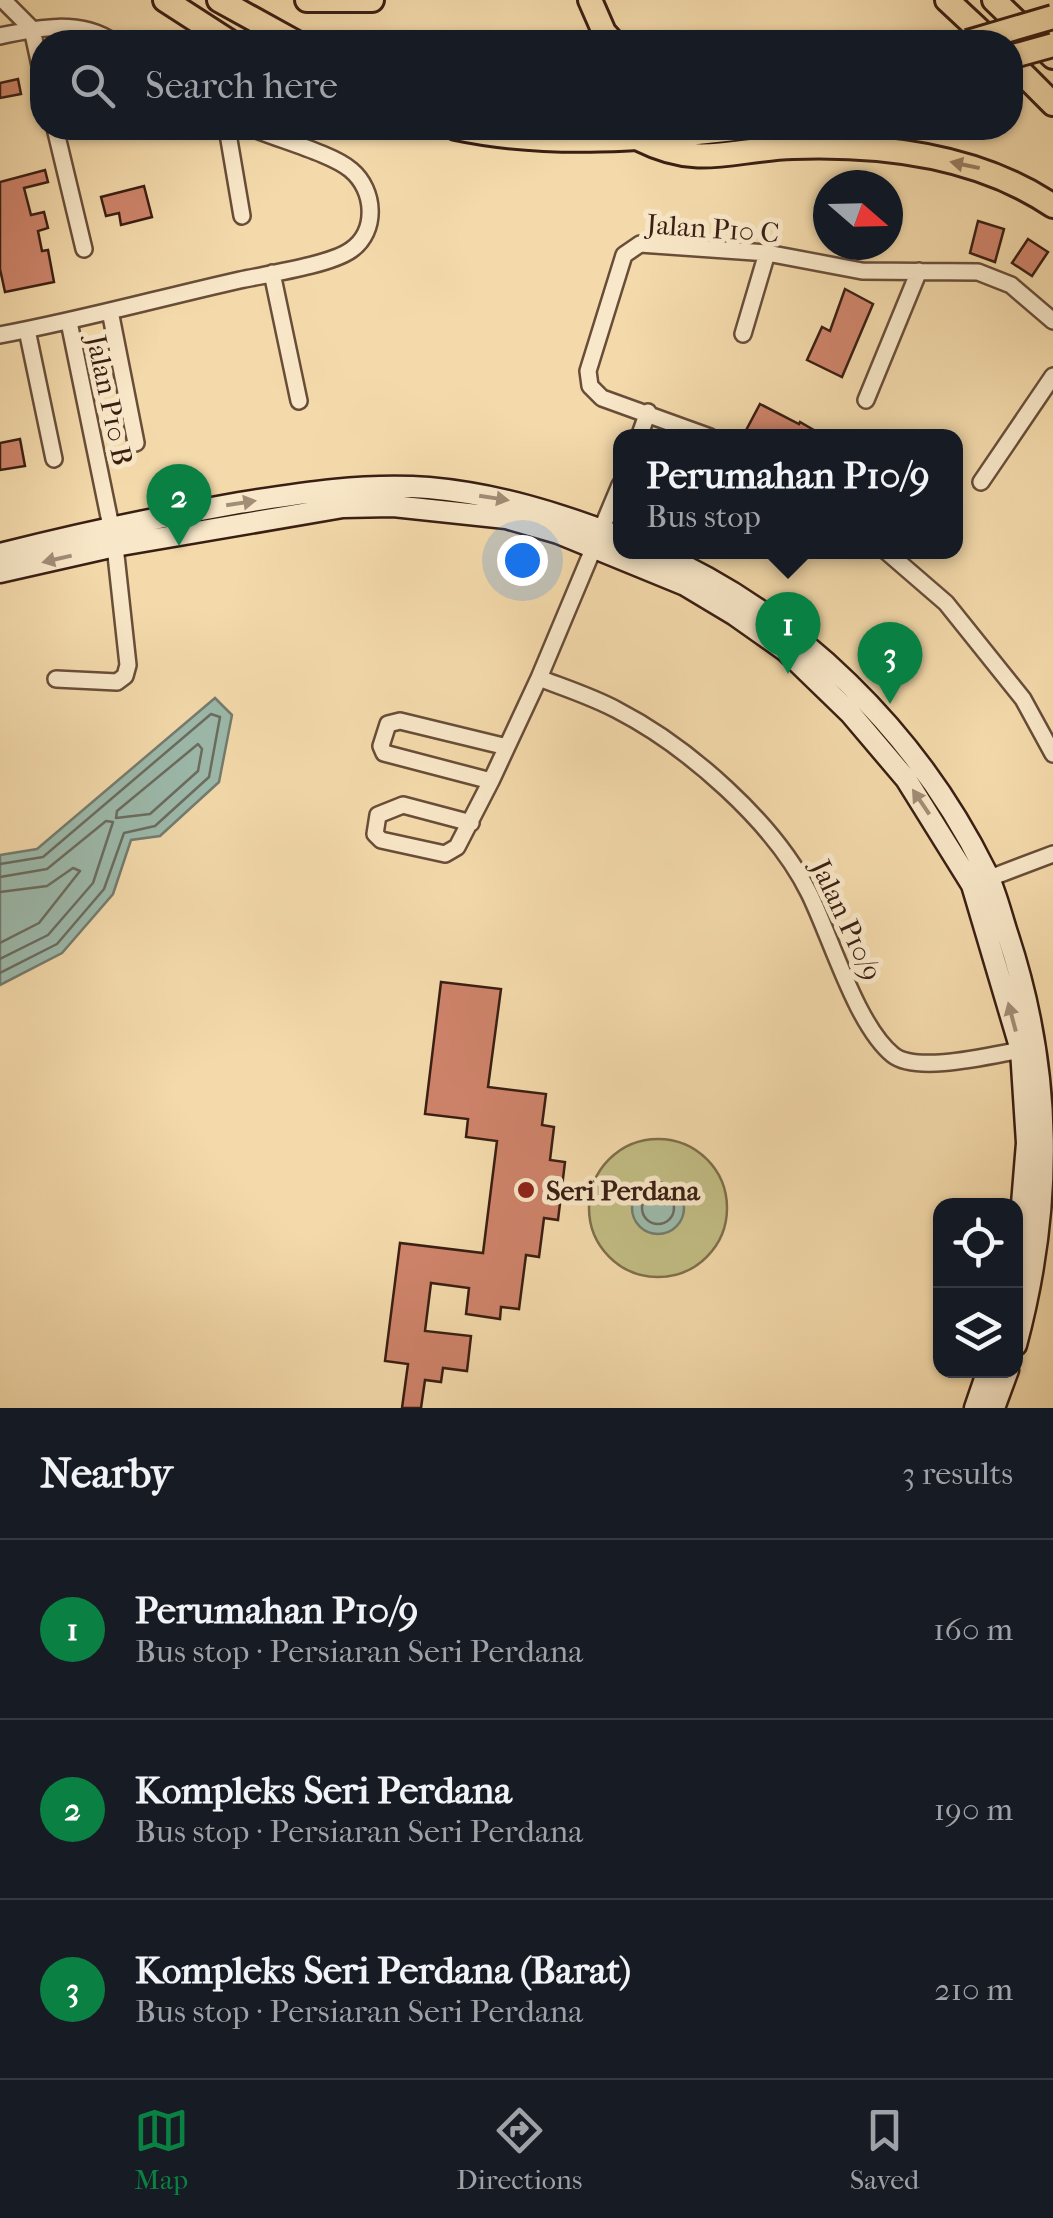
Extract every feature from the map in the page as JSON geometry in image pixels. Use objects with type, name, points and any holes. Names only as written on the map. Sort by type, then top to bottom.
[{"type":"main road","points":[[165,0],[211,30]]},
{"type":"main road","points":[[219,0],[273,30]]},
{"type":"main road","points":[[308,0],[372,0]]},
{"type":"main road","points":[[590,0],[603,30]]},
{"type":"main road","points":[[947,0],[979,30]]},
{"type":"main road","points":[[994,0],[1053,57]]},
{"type":"main road","points":[[1009,30],[1053,17]]},
{"type":"main road","points":[[1023,55],[1053,45]]},
{"type":"main road","points":[[1023,73],[1053,104]]},
{"type":"main road","points":[[641,140],[665,152],[691,157],[794,147],[898,151],[980,168],[1033,192],[1053,206]]},
{"type":"street","points":[[2,0],[32,29]]},
{"type":"street","points":[[0,36],[45,26],[81,30]]},
{"type":"street","points":[[58,140],[84,249]]},
{"type":"street","points":[[230,140],[242,216]]},
{"type":"street","points":[[0,334],[69,322],[338,257],[354,248],[366,231],[372,209],[365,185],[349,168],[281,140]]},
{"type":"street","name":"Jalan P10 C","points":[[692,429],[602,398],[588,379],[624,255],[640,244],[767,253],[862,271],[978,272],[1011,285],[1053,321]]},
{"type":"street","points":[[743,334],[767,253]]},
{"type":"street","points":[[866,400],[919,271]]},
{"type":"street","points":[[272,273],[299,402]]},
{"type":"street","points":[[110,311],[136,443]]},
{"type":"street","name":"Jalan P10 B","points":[[56,679],[117,682],[127,671],[113,537],[69,322]]},
{"type":"street","points":[[27,330],[54,459]]},
{"type":"street","points":[[981,482],[1053,376]]},
{"type":"street","points":[[642,429],[648,412]]},
{"type":"street","points":[[0,554],[343,507],[393,506],[506,518],[607,538]]},
{"type":"street","points":[[470,823],[403,805],[378,815],[374,834],[381,840],[445,854],[457,847],[470,823],[491,781],[607,538],[613,514]]},
{"type":"street","points":[[0,572],[113,537]]},
{"type":"street","points":[[642,559],[786,651],[834,694],[906,780],[981,881],[1021,1050],[1033,1268]]},
{"type":"street","points":[[672,559],[744,600],[796,636],[846,679],[921,767],[958,820],[1022,980],[1045,1096],[1033,1268],[1023,1313]]},
{"type":"street","points":[[895,559],[946,604],[1024,700],[1053,754]]},
{"type":"street","name":"Jalan P10/9","points":[[540,678],[616,709],[655,732],[692,758],[766,831],[790,858],[866,1018],[894,1056],[921,1064],[1021,1050]]},
{"type":"street","points":[[491,781],[391,757],[382,746],[388,724],[400,720],[507,747]]},
{"type":"street","points":[[981,881],[1053,854]]},
{"type":"street","points":[[975,1408],[985,1378]]},
{"type":"street","points":[[994,1408],[1005,1378]]},
{"type":"shaded area","points":[[658,1139],[684,1145],[707,1159],[721,1182],[727,1208],[721,1234],[707,1257],[684,1271],[658,1277],[632,1271],[609,1257],[595,1234],[589,1208],[595,1182],[609,1159],[632,1145]]},
{"type":"water","points":[[215,698],[232,715],[219,782],[160,836],[131,840],[113,894],[62,953],[0,985],[0,855],[37,849]]},
{"type":"water","points":[[658,1182],[677,1189],[684,1208],[677,1227],[658,1234],[639,1227],[632,1208],[639,1189]]},
{"type":"building","points":[[18,79],[21,94],[0,98],[0,83]]},
{"type":"building","points":[[45,170],[48,182],[24,188],[31,215],[44,212],[48,228],[38,231],[42,251],[48,250],[54,282],[5,292],[0,269],[0,182]]},
{"type":"building","points":[[144,186],[152,217],[121,225],[119,213],[106,216],[101,197]]},
{"type":"building","points":[[978,221],[1004,229],[995,262],[970,253]]},
{"type":"building","points":[[1028,239],[1048,252],[1032,276],[1012,263]]},
{"type":"building","points":[[845,289],[873,304],[842,377],[807,360],[822,327],[830,331]]},
{"type":"building","points":[[760,404],[812,429],[747,429]]},
{"type":"building","points":[[20,439],[25,466],[0,470],[0,443]]},
{"type":"building","name":"Seri Perdana","points":[[441,982],[501,989],[488,1087],[546,1094],[542,1125],[554,1127],[550,1160],[565,1162],[558,1220],[544,1218],[539,1257],[526,1255],[519,1309],[501,1307],[500,1319],[466,1314],[469,1288],[431,1283],[425,1331],[471,1336],[467,1371],[443,1368],[441,1382],[425,1380],[421,1408],[402,1408],[408,1364],[385,1361],[400,1243],[483,1253],[497,1141],[466,1137],[468,1119],[425,1114]]},
{"type":"place","name":"Kompleks Seri Perdana","points":[[179,546]]},
{"type":"place","name":"Perumahan P10/9","points":[[788,674]]},
{"type":"place","name":"Kompleks Seri Perdana (Barat)","points":[[890,704]]},
{"type":"place","name":"Seri Perdana","points":[[526,1190]]}]
